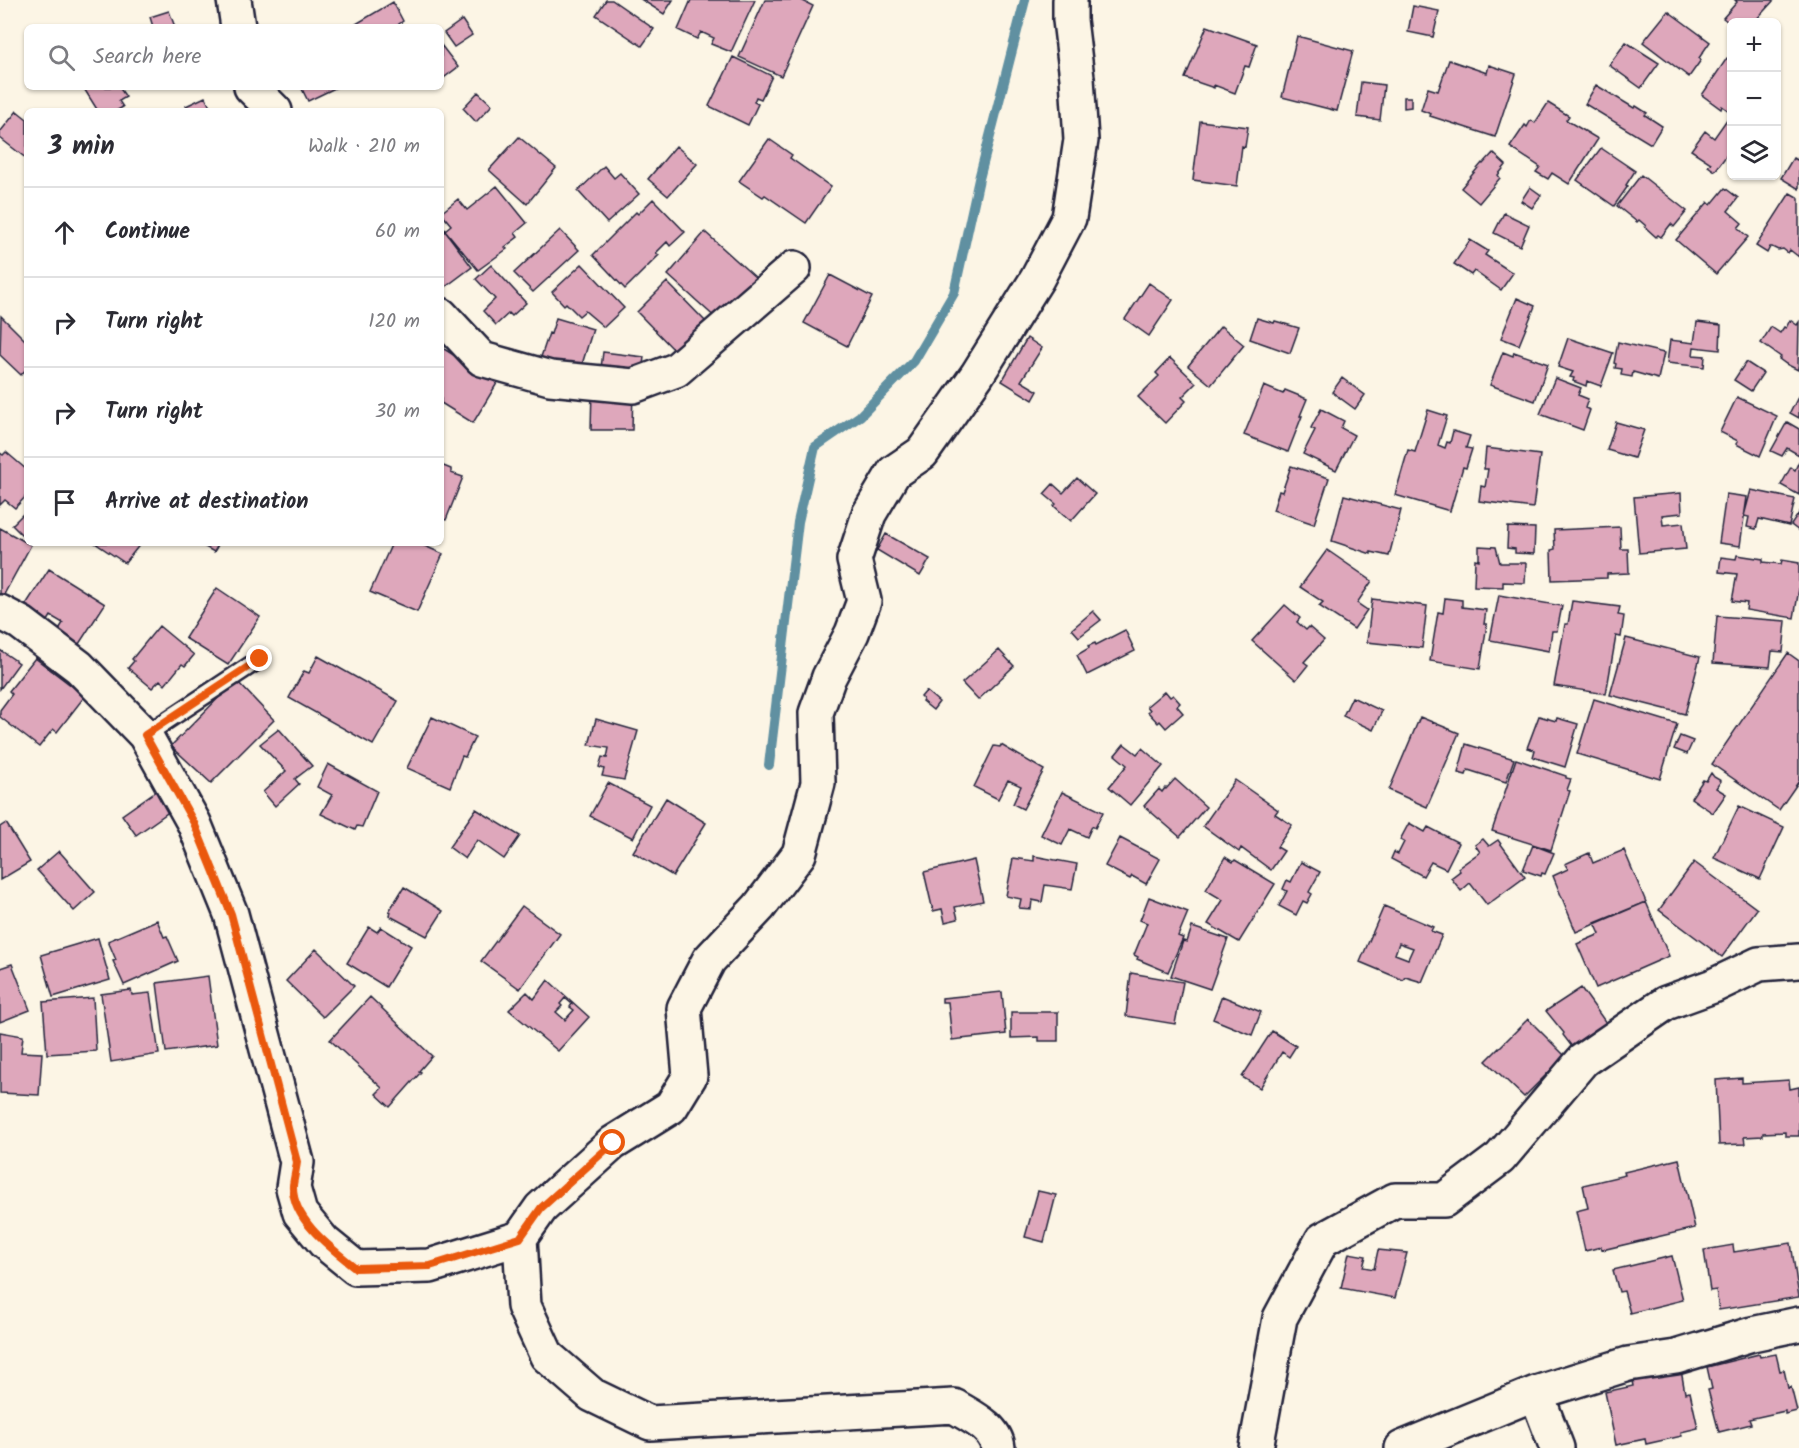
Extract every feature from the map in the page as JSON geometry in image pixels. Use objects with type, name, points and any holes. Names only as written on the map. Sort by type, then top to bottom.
[{"type":"street","points":[[234,0],[238,24]]},
{"type":"street","points":[[0,612],[21,623],[79,667],[145,735],[194,823],[231,914],[297,1162],[293,1188],[300,1214],[324,1242],[356,1268],[430,1266],[520,1238],[541,1208],[613,1143],[671,1107],[690,1076],[684,1008],[709,960],[759,907],[799,854],[818,783],[816,713],[829,677],[852,633],[864,601],[854,560],[869,514],[894,472],[922,453],[977,375],[1037,279],[1069,218],[1081,140],[1070,20],[1071,0]]},
{"type":"street","points":[[254,90],[272,108]]},
{"type":"street","points":[[444,318],[482,359],[550,378],[633,386],[676,370],[794,268]]},
{"type":"street","points":[[1257,1448],[1280,1318],[1322,1240],[1395,1200],[1444,1200],[1500,1158],[1583,1060],[1666,1002],[1713,986],[1759,964],[1799,936]]},
{"type":"street","points":[[1759,964],[1799,961]]},
{"type":"street","points":[[520,1238],[524,1306],[547,1356],[592,1395],[650,1424],[954,1406],[981,1422],[997,1442],[998,1448]]},
{"type":"street","points":[[1401,1448],[1536,1393],[1628,1364],[1676,1357],[1752,1334],[1799,1324]]},
{"type":"street","points":[[1536,1393],[1557,1448]]},
{"type":"lane","points":[[145,735],[260,659]]},
{"type":"building","points":[[606,0],[612,0],[654,29],[642,46],[596,15]]},
{"type":"building","points":[[642,0],[673,0],[664,14]]},
{"type":"building","points":[[691,0],[755,0],[731,52],[711,44],[714,38],[701,32],[697,39],[678,30]]},
{"type":"building","points":[[765,0],[801,0],[813,6],[781,76],[739,57]]},
{"type":"building","points":[[1735,0],[1774,0],[1758,18],[1727,18],[1727,21],[1723,18],[1737,2]]},
{"type":"building","points":[[393,2],[403,21],[399,24],[356,24]]},
{"type":"building","points":[[1413,6],[1439,11],[1433,37],[1408,32]]},
{"type":"building","points":[[169,11],[174,24],[152,24],[150,17]]},
{"type":"building","points":[[1668,11],[1710,42],[1689,77],[1643,42]]},
{"type":"building","points":[[462,20],[472,35],[454,47],[444,33]]},
{"type":"building","points":[[1207,26],[1257,44],[1249,67],[1245,66],[1235,93],[1185,78]]},
{"type":"building","points":[[1297,36],[1353,51],[1337,111],[1282,97]]},
{"type":"building","points":[[1626,42],[1659,63],[1641,88],[1609,65]]},
{"type":"building","points":[[444,49],[458,67],[444,78]]},
{"type":"building","points":[[733,57],[772,76],[761,99],[756,97],[754,102],[758,104],[748,125],[709,106]]},
{"type":"building","points":[[1727,58],[1727,110],[1722,106],[1721,109],[1702,95]]},
{"type":"building","points":[[1449,60],[1487,73],[1489,65],[1516,74],[1495,137],[1430,116],[1431,114],[1421,110],[1428,88],[1438,91]]},
{"type":"building","points":[[1361,82],[1384,85],[1380,120],[1357,117]]},
{"type":"building","points":[[1596,85],[1634,108],[1636,106],[1662,126],[1651,144],[1585,104]]},
{"type":"building","points":[[85,90],[121,90],[126,97],[119,101],[123,107],[121,108],[96,108]]},
{"type":"building","points":[[302,90],[331,90],[308,101]]},
{"type":"building","points":[[478,92],[492,105],[476,122],[463,108]]},
{"type":"building","points":[[205,97],[210,108],[187,108],[186,106]]},
{"type":"building","points":[[1404,97],[1411,97],[1411,107],[1404,108]]},
{"type":"building","points":[[1548,103],[1569,116],[1566,120],[1598,139],[1569,184],[1552,173],[1548,179],[1536,172],[1540,167],[1510,147],[1525,125],[1527,127],[1531,120],[1535,123]]},
{"type":"building","points":[[17,111],[24,117],[24,157],[0,138],[0,132]]},
{"type":"building","points":[[1727,119],[1727,155],[1715,171],[1708,166],[1711,163],[1691,150],[1705,131],[1714,138]]},
{"type":"building","points":[[1200,121],[1248,127],[1245,147],[1242,146],[1237,186],[1193,180]]},
{"type":"building","points":[[519,137],[556,168],[527,204],[489,170]]},
{"type":"building","points":[[769,139],[792,155],[790,158],[831,187],[806,223],[765,195],[763,197],[739,181]]},
{"type":"building","points":[[676,146],[697,164],[668,196],[648,179]]},
{"type":"building","points":[[1601,148],[1635,171],[1614,206],[1577,180]]},
{"type":"building","points":[[1493,153],[1506,165],[1498,175],[1500,178],[1479,203],[1461,188]]},
{"type":"building","points":[[1799,157],[1799,189],[1781,178],[1793,158],[1797,160]]},
{"type":"building","points":[[604,166],[614,178],[620,173],[639,194],[607,223],[578,191]]},
{"type":"building","points":[[1641,175],[1687,211],[1674,227],[1671,224],[1661,237],[1658,235],[1656,237],[1639,220],[1637,222],[1617,206]]},
{"type":"building","points":[[497,186],[527,223],[515,233],[518,237],[505,247],[507,249],[478,270],[445,230],[451,225],[444,217],[444,211],[458,199],[467,210]]},
{"type":"building","points":[[1530,187],[1541,195],[1532,208],[1521,201]]},
{"type":"building","points":[[1725,188],[1738,198],[1728,211],[1742,223],[1738,228],[1748,237],[1716,274],[1676,240],[1708,202],[1711,205]]},
{"type":"building","points":[[1790,193],[1799,198],[1799,257],[1790,250],[1788,253],[1783,249],[1770,247],[1767,253],[1756,246]]},
{"type":"building","points":[[653,199],[685,232],[670,246],[667,242],[656,253],[659,255],[625,289],[593,255],[636,212],[638,214]]},
{"type":"building","points":[[1504,213],[1529,225],[1520,246],[1494,233]]},
{"type":"building","points":[[444,230],[472,267],[444,288]]},
{"type":"building","points":[[560,230],[579,250],[533,292],[514,273]]},
{"type":"building","points":[[705,232],[756,278],[718,320],[668,275]]},
{"type":"building","points":[[1470,240],[1488,251],[1485,255],[1513,273],[1501,290],[1474,271],[1471,275],[1454,264]]},
{"type":"building","points":[[582,264],[624,308],[604,327],[585,311],[579,316],[552,292]]},
{"type":"building","points":[[491,265],[526,303],[512,316],[509,313],[496,325],[483,311],[495,299],[476,279]]},
{"type":"building","points":[[830,275],[872,297],[847,346],[804,323]]},
{"type":"building","points":[[667,282],[707,323],[677,353],[637,312]]},
{"type":"building","points":[[1149,283],[1173,300],[1149,336],[1125,319]]},
{"type":"building","points":[[1517,298],[1535,306],[1519,345],[1501,338]]},
{"type":"building","points":[[1,316],[24,339],[24,372],[21,375],[0,355]]},
{"type":"building","points":[[556,318],[593,329],[579,374],[539,363]]},
{"type":"building","points":[[1257,318],[1299,328],[1290,353],[1250,339]]},
{"type":"building","points":[[1790,320],[1797,325],[1799,322],[1798,370],[1779,359],[1781,357],[1761,343],[1771,327],[1780,333]]},
{"type":"building","points":[[1697,322],[1721,325],[1720,350],[1694,347],[1693,355],[1705,356],[1704,367],[1667,363],[1670,340],[1694,343]]},
{"type":"building","points":[[1221,326],[1244,345],[1211,385],[1188,366]]},
{"type":"building","points":[[1027,338],[1042,348],[1021,381],[1038,391],[1033,400],[1002,381]]},
{"type":"building","points":[[1568,338],[1613,353],[1601,386],[1587,381],[1586,386],[1573,381],[1574,378],[1570,377],[1573,372],[1558,367]]},
{"type":"building","points":[[1618,342],[1664,353],[1658,379],[1633,372],[1632,377],[1621,375],[1622,369],[1615,368],[1614,363]]},
{"type":"building","points":[[444,349],[455,356],[457,353],[499,380],[473,423],[444,405]]},
{"type":"building","points":[[603,352],[644,357],[641,381],[600,376]]},
{"type":"building","points":[[1503,352],[1513,356],[1514,352],[1548,364],[1535,401],[1490,385]]},
{"type":"building","points":[[1170,358],[1196,383],[1182,397],[1186,401],[1165,423],[1138,397],[1159,376],[1156,373]]},
{"type":"building","points":[[1746,362],[1763,373],[1751,391],[1734,380]]},
{"type":"building","points":[[1342,378],[1365,395],[1355,409],[1332,392]]},
{"type":"building","points":[[1555,378],[1581,388],[1578,395],[1588,399],[1585,408],[1590,410],[1583,430],[1540,414]]},
{"type":"building","points":[[1264,386],[1283,394],[1285,390],[1307,399],[1288,452],[1244,435]]},
{"type":"building","points":[[592,389],[633,389],[632,430],[591,430]]},
{"type":"building","points":[[1799,395],[1799,418],[1790,413]]},
{"type":"building","points":[[1737,397],[1777,416],[1760,456],[1736,444],[1738,441],[1720,432]]},
{"type":"building","points":[[1321,409],[1344,421],[1341,428],[1354,435],[1336,470],[1303,454],[1315,430],[1311,428]]},
{"type":"building","points":[[1428,410],[1447,416],[1438,445],[1445,448],[1447,442],[1450,443],[1453,431],[1470,436],[1466,448],[1472,449],[1466,468],[1463,467],[1450,511],[1395,495],[1408,450],[1415,452]]},
{"type":"building","points":[[1616,422],[1644,430],[1634,458],[1607,450]]},
{"type":"building","points":[[1787,422],[1799,429],[1799,455],[1787,448],[1782,456],[1771,451]]},
{"type":"building","points":[[1486,448],[1540,455],[1533,508],[1479,501],[1481,486],[1485,487],[1488,469],[1484,469]]},
{"type":"building","points":[[6,452],[24,467],[24,498],[15,508],[5,500],[0,505],[0,453],[3,455]]},
{"type":"building","points":[[1799,461],[1799,495],[1781,485],[1791,467],[1795,470]]},
{"type":"building","points":[[444,466],[451,469],[451,473],[463,477],[446,520],[444,520]]},
{"type":"building","points":[[1291,466],[1329,478],[1314,524],[1273,510]]},
{"type":"building","points":[[1077,478],[1095,494],[1071,521],[1044,494],[1053,484],[1063,493]]},
{"type":"building","points":[[1751,490],[1795,499],[1789,526],[1759,519],[1756,529],[1747,527],[1749,517],[1744,516]]},
{"type":"building","points":[[1681,493],[1682,513],[1662,515],[1663,525],[1683,523],[1686,549],[1639,553],[1634,497]]},
{"type":"building","points":[[1726,494],[1747,497],[1740,546],[1719,543]]},
{"type":"building","points":[[1344,495],[1401,510],[1389,556],[1371,552],[1371,554],[1332,541]]},
{"type":"building","points":[[1799,513],[1799,531],[1791,525]]},
{"type":"building","points":[[23,514],[24,535],[23,536],[12,525]]},
{"type":"building","points":[[1508,527],[1535,528],[1534,554],[1515,553],[1515,549],[1507,548]]},
{"type":"building","points":[[1620,527],[1621,549],[1628,549],[1629,573],[1607,574],[1607,578],[1552,580],[1551,550],[1555,549],[1554,530]]},
{"type":"building","points":[[0,528],[24,541],[24,546],[30,546],[2,598],[0,596]]},
{"type":"building","points":[[886,534],[930,559],[920,576],[877,550]]},
{"type":"building","points":[[100,546],[139,546],[125,563]]},
{"type":"building","points":[[203,546],[217,546],[214,552]]},
{"type":"building","points":[[391,546],[425,546],[443,554],[417,612],[370,592]]},
{"type":"building","points":[[1479,546],[1496,547],[1500,563],[1526,563],[1525,583],[1503,582],[1503,587],[1474,586],[1475,559],[1479,560]]},
{"type":"building","points":[[1327,550],[1372,581],[1357,603],[1367,610],[1354,629],[1319,606],[1323,602],[1300,587]]},
{"type":"building","points":[[1737,555],[1763,559],[1763,562],[1781,564],[1782,560],[1799,563],[1799,589],[1794,618],[1746,610],[1747,603],[1732,601],[1737,574],[1719,572],[1721,557],[1736,559]]},
{"type":"building","points":[[49,569],[105,604],[79,644],[58,631],[63,623],[51,616],[46,624],[23,609]]},
{"type":"building","points":[[217,588],[260,617],[228,665],[185,638]]},
{"type":"building","points":[[1499,595],[1562,606],[1557,631],[1552,631],[1549,651],[1490,640]]},
{"type":"building","points":[[1445,598],[1462,600],[1462,607],[1486,610],[1484,624],[1487,624],[1480,669],[1430,661],[1438,612],[1443,613]]},
{"type":"building","points":[[1372,599],[1427,606],[1422,648],[1367,642]]},
{"type":"building","points":[[1572,601],[1620,607],[1618,615],[1624,616],[1621,637],[1616,636],[1606,694],[1554,686],[1565,624],[1568,624]]},
{"type":"building","points":[[1285,605],[1300,618],[1297,622],[1306,630],[1309,627],[1324,640],[1304,662],[1308,665],[1296,680],[1252,641]]},
{"type":"building","points":[[1093,611],[1101,620],[1079,637],[1072,629]]},
{"type":"building","points":[[1717,616],[1786,621],[1783,652],[1772,651],[1770,667],[1713,663]]},
{"type":"building","points":[[159,626],[194,655],[185,666],[182,664],[165,685],[160,680],[152,688],[128,668],[134,661],[132,659]]},
{"type":"building","points":[[1125,630],[1135,651],[1087,675],[1077,655],[1089,648],[1088,646],[1095,643],[1096,645]]},
{"type":"building","points":[[1626,638],[1700,657],[1685,714],[1610,695]]},
{"type":"building","points":[[0,650],[19,663],[0,689]]},
{"type":"building","points":[[999,650],[1014,666],[978,700],[962,683]]},
{"type":"building","points":[[1788,653],[1799,661],[1799,781],[1779,810],[1712,764]]},
{"type":"building","points":[[318,656],[398,701],[373,745],[289,698],[304,671],[309,673]]},
{"type":"building","points":[[35,658],[85,696],[57,732],[53,729],[39,747],[0,717],[0,710],[12,694],[9,691]]},
{"type":"building","points":[[236,680],[274,720],[211,783],[171,746]]},
{"type":"building","points":[[926,691],[939,702],[933,710],[922,701],[921,697]]},
{"type":"building","points":[[1165,691],[1170,697],[1173,695],[1180,703],[1177,706],[1183,713],[1166,728],[1148,712],[1150,710],[1147,706]]},
{"type":"building","points":[[1352,697],[1382,711],[1373,730],[1343,716]]},
{"type":"building","points":[[1594,699],[1677,724],[1660,779],[1577,754]]},
{"type":"building","points":[[1539,716],[1578,724],[1565,767],[1533,757],[1535,750],[1527,748]]},
{"type":"building","points":[[432,717],[475,737],[465,757],[462,756],[450,787],[407,768]]},
{"type":"building","points":[[1420,717],[1459,733],[1427,807],[1389,790]]},
{"type":"building","points":[[596,719],[638,731],[624,780],[602,776],[604,769],[599,767],[602,757],[607,758],[609,748],[589,745]]},
{"type":"building","points":[[279,729],[312,766],[295,779],[299,784],[275,806],[263,792],[286,771],[260,744]]},
{"type":"building","points":[[1680,736],[1693,741],[1687,754],[1674,749]]},
{"type":"building","points":[[1124,744],[1137,754],[1142,748],[1163,766],[1130,805],[1109,787],[1127,765],[1115,755]]},
{"type":"building","points":[[1466,744],[1514,759],[1506,782],[1468,770],[1466,775],[1458,773]]},
{"type":"building","points":[[1001,745],[1044,770],[1023,809],[1013,804],[1021,786],[1008,780],[998,799],[974,787],[994,746],[1000,747]]},
{"type":"building","points":[[1516,759],[1571,779],[1567,790],[1570,791],[1551,850],[1492,831]]},
{"type":"building","points":[[328,764],[377,791],[362,827],[357,826],[355,830],[321,814],[332,795],[317,787]]},
{"type":"building","points":[[1711,773],[1721,781],[1716,788],[1726,794],[1713,813],[1691,798],[1703,780],[1706,781]]},
{"type":"building","points":[[1175,779],[1206,807],[1180,837],[1144,806],[1159,789],[1162,792]]},
{"type":"building","points":[[1235,780],[1278,810],[1275,814],[1292,825],[1277,847],[1284,851],[1271,870],[1241,848],[1239,852],[1203,826]]},
{"type":"building","points":[[608,783],[650,805],[633,838],[590,816]]},
{"type":"building","points":[[163,786],[177,806],[136,835],[122,815]]},
{"type":"building","points":[[1062,792],[1103,812],[1095,828],[1092,826],[1087,837],[1070,829],[1062,845],[1041,835]]},
{"type":"building","points":[[666,798],[706,823],[673,876],[633,852]]},
{"type":"building","points":[[1739,806],[1784,827],[1760,879],[1714,858]]},
{"type":"building","points":[[476,809],[520,836],[504,859],[477,840],[465,859],[449,847]]},
{"type":"building","points":[[6,823],[30,862],[0,880],[0,827]]},
{"type":"building","points":[[1409,823],[1425,832],[1428,827],[1459,843],[1446,869],[1431,862],[1423,876],[1391,859],[1394,852],[1398,854],[1404,842],[1400,840]]},
{"type":"building","points":[[1120,838],[1160,859],[1146,884],[1132,876],[1130,879],[1105,866]]},
{"type":"building","points":[[1483,839],[1489,846],[1498,840],[1525,877],[1487,905],[1470,883],[1461,891],[1451,878],[1460,871],[1458,868],[1480,852],[1475,845]]},
{"type":"building","points":[[1533,845],[1554,853],[1545,874],[1542,873],[1541,876],[1523,870]]},
{"type":"building","points":[[1624,850],[1646,902],[1576,932],[1553,876],[1568,869],[1565,864],[1589,853],[1593,863]]},
{"type":"building","points":[[59,851],[95,892],[74,911],[37,870]]},
{"type":"building","points":[[1034,856],[1077,864],[1072,889],[1045,885],[1042,902],[1032,900],[1031,909],[1019,908],[1021,899],[1006,896],[1013,858],[1034,861]]},
{"type":"building","points":[[1225,857],[1233,862],[1235,860],[1275,884],[1239,942],[1208,924],[1223,900],[1206,890]]},
{"type":"building","points":[[974,860],[983,901],[955,907],[958,919],[945,922],[942,909],[933,911],[924,872]]},
{"type":"building","points":[[1301,862],[1320,872],[1309,892],[1312,894],[1307,903],[1303,901],[1296,915],[1279,906],[1287,891],[1283,889],[1287,880],[1291,882]]},
{"type":"building","points":[[1694,862],[1757,909],[1722,957],[1659,910]]},
{"type":"building","points":[[404,887],[443,911],[427,936],[390,916],[389,911]]},
{"type":"building","points":[[1149,897],[1188,912],[1178,936],[1183,938],[1168,972],[1137,959],[1138,957],[1134,955],[1147,923],[1140,920]]},
{"type":"building","points":[[1646,902],[1669,956],[1596,988],[1577,944],[1600,934],[1595,923]]},
{"type":"building","points":[[522,906],[560,934],[520,989],[481,961]]},
{"type":"building","points":[[1384,906],[1433,927],[1431,931],[1442,935],[1422,982],[1405,977],[1403,980],[1360,962]],"holes":[[[1399,943],[1413,948],[1408,959],[1395,954]]]},
{"type":"building","points":[[157,920],[178,961],[124,985],[113,961],[116,960],[108,941]]},
{"type":"building","points":[[369,927],[377,932],[381,927],[411,946],[386,987],[347,963]]},
{"type":"building","points":[[1192,927],[1228,939],[1210,989],[1171,976],[1183,941],[1187,942]]},
{"type":"building","points":[[98,938],[110,980],[53,997],[41,955]]},
{"type":"building","points":[[316,949],[354,986],[323,1017],[286,981]]},
{"type":"building","points":[[12,964],[30,1010],[0,1022],[0,968]]},
{"type":"building","points":[[1131,973],[1183,982],[1175,1024],[1126,1016]]},
{"type":"building","points":[[208,976],[217,1045],[166,1052],[157,983]]},
{"type":"building","points":[[548,980],[589,1017],[558,1051],[509,1010],[527,992],[534,999]],"holes":[[[565,998],[572,1004],[570,1007],[574,1010],[565,1020],[556,1012],[562,1006],[560,1004]]]},
{"type":"building","points":[[1581,988],[1609,1027],[1576,1052],[1546,1011]]},
{"type":"building","points":[[131,990],[132,995],[150,993],[159,1054],[111,1062],[101,994]]},
{"type":"building","points":[[1002,992],[1006,1034],[952,1040],[948,1002],[942,1002],[942,998]]},
{"type":"building","points":[[1222,996],[1261,1012],[1252,1035],[1213,1019]]},
{"type":"building","points":[[370,997],[432,1056],[390,1107],[376,1094],[382,1088],[330,1040]]},
{"type":"building","points":[[93,998],[96,1051],[47,1054],[43,1002]]},
{"type":"building","points":[[1011,1012],[1058,1012],[1058,1041],[1039,1041],[1039,1037],[1011,1038]]},
{"type":"building","points":[[1528,1019],[1565,1056],[1524,1097],[1486,1061]]},
{"type":"building","points":[[1272,1031],[1296,1046],[1289,1057],[1282,1052],[1260,1088],[1242,1077]]},
{"type":"building","points":[[0,1032],[23,1036],[21,1052],[42,1053],[39,1095],[0,1093]]},
{"type":"building","points":[[1742,1078],[1742,1083],[1789,1080],[1790,1089],[1799,1087],[1799,1136],[1785,1136],[1785,1132],[1763,1133],[1763,1136],[1744,1137],[1745,1144],[1719,1145],[1716,1080]]},
{"type":"building","points":[[1679,1159],[1695,1228],[1602,1250],[1601,1247],[1585,1251],[1576,1211],[1588,1208],[1583,1185],[1625,1175],[1624,1172]]},
{"type":"building","points":[[1038,1191],[1056,1195],[1044,1242],[1025,1237]]},
{"type":"building","points":[[1791,1243],[1799,1297],[1719,1310],[1716,1290],[1710,1291],[1704,1250],[1733,1245],[1734,1252]]},
{"type":"building","points":[[1378,1250],[1407,1253],[1395,1298],[1341,1288],[1349,1253],[1366,1256],[1363,1267],[1374,1269]]},
{"type":"building","points":[[1672,1256],[1683,1300],[1630,1313],[1624,1291],[1619,1292],[1613,1270]]},
{"type":"building","points":[[1759,1354],[1760,1357],[1776,1354],[1780,1371],[1784,1370],[1788,1388],[1791,1387],[1797,1411],[1785,1414],[1785,1411],[1749,1419],[1751,1424],[1719,1432],[1708,1390],[1712,1389],[1707,1367]]},
{"type":"building","points":[[1681,1370],[1685,1393],[1690,1392],[1698,1428],[1681,1432],[1682,1436],[1646,1444],[1645,1439],[1616,1445],[1605,1392],[1633,1386],[1632,1381]]},
{"type":"waterway","points":[[769,765],[798,522],[815,447],[860,416],[914,361],[954,293],[979,179],[1025,0]]},
{"type":"route","points":[[260,659],[145,735],[194,823],[231,914],[297,1162],[293,1188],[300,1214],[324,1242],[356,1268],[430,1266],[520,1238],[541,1208],[613,1143]]}]
